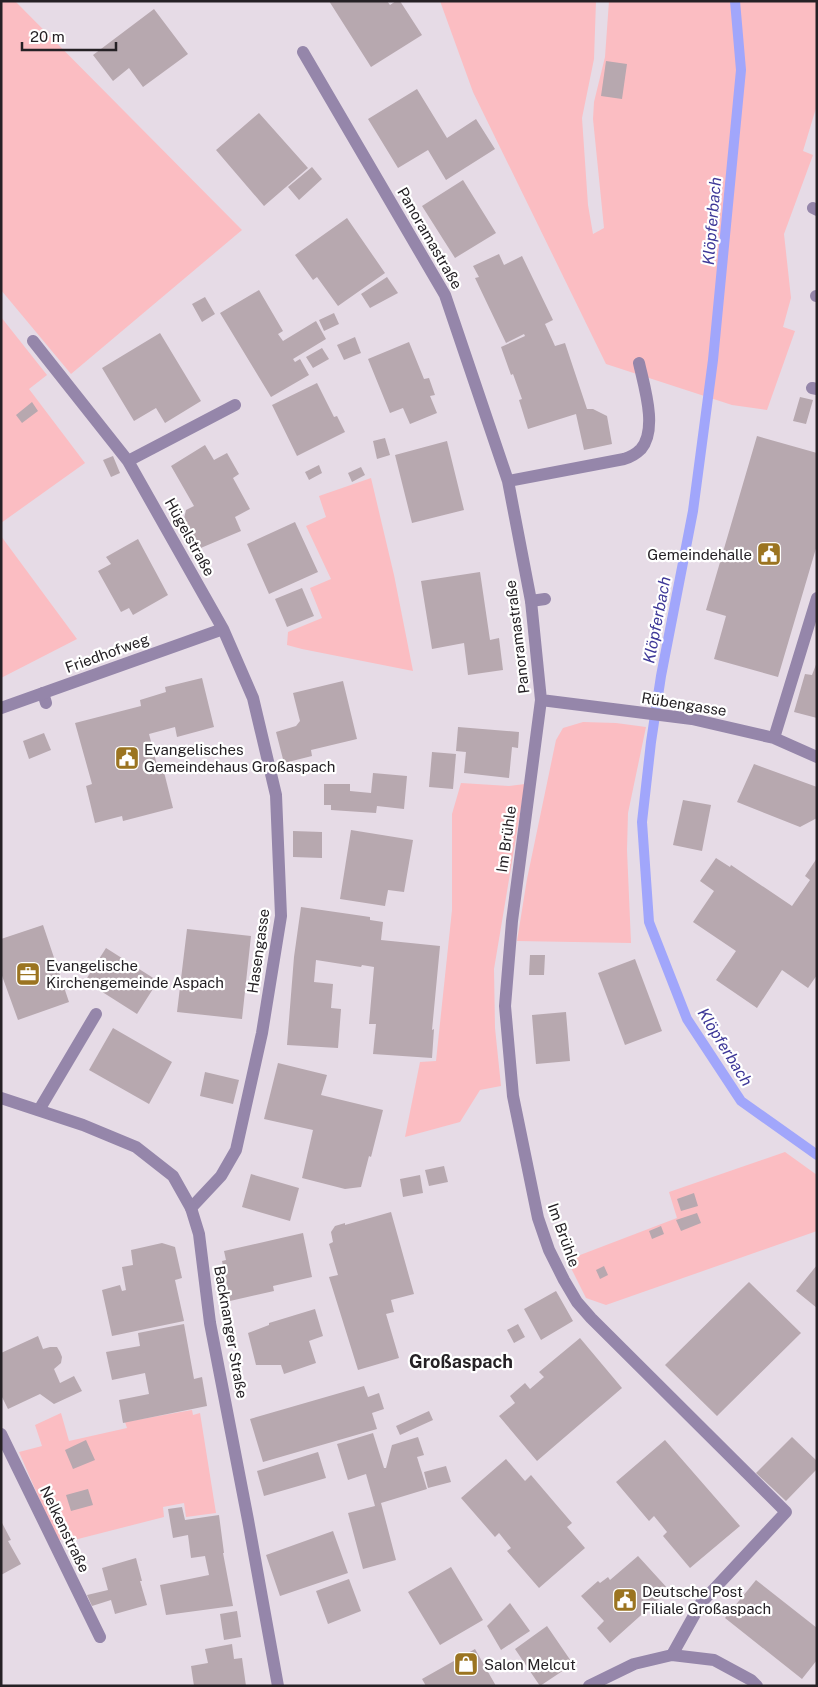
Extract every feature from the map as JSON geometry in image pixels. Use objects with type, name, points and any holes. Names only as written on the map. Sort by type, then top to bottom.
[{"type":"street","name":"Panoramastraße","points":[[303,52],[446,295],[508,481],[531,601],[541,700]]},
{"type":"street","name":"Hügelstraße","points":[[32,341],[128,461],[223,629]]},
{"type":"street","points":[[508,481],[624,460],[642,448],[647,436],[650,418],[639,362]]},
{"type":"street","points":[[128,461],[235,405]]},
{"type":"street","points":[[774,738],[817,598]]},
{"type":"street","points":[[531,601],[545,599]]},
{"type":"street","name":"Friedhofweg","points":[[1,708],[44,698],[223,629]]},
{"type":"street","name":"Hasengasse","points":[[191,1208],[221,1176],[236,1150],[262,1033],[281,916],[276,795],[252,698],[223,629]]},
{"type":"street","name":"Rübengasse","points":[[541,700],[692,719],[774,738],[817,757]]},
{"type":"street","name":"Im Brühle","points":[[541,700],[512,921],[505,1006],[513,1096],[538,1218],[549,1250],[564,1280],[582,1307],[786,1512],[701,1603],[672,1655]]},
{"type":"street","points":[[39,1110],[96,1014]]},
{"type":"street","name":"Backnanger Straße","points":[[1,1098],[84,1125],[136,1147],[173,1176],[191,1208],[199,1234],[210,1323],[278,1686]]},
{"type":"street","name":"Nelkenstraße","points":[[1,1434],[100,1637]]},
{"type":"street","points":[[589,1686],[634,1664],[672,1655],[714,1660],[751,1680],[756,1686]]},
{"type":"shaded area","points":[[1,1],[15,1],[242,230],[71,374],[1,290]]},
{"type":"shaded area","points":[[440,1],[596,1],[594,59],[582,118],[588,205],[593,234],[604,228],[593,119],[594,102],[605,57],[609,1],[817,1],[817,105],[803,151],[813,155],[784,234],[791,298],[783,327],[795,331],[767,410],[732,405],[606,364],[473,92]]},
{"type":"shaded area","points":[[1,317],[47,375],[29,389],[85,463],[1,523]]},
{"type":"shaded area","points":[[371,478],[394,575],[413,671],[287,645],[288,632],[322,618],[310,588],[331,579],[306,526],[326,517],[319,496]]},
{"type":"shaded area","points":[[1,536],[77,639],[1,678]]},
{"type":"shaded area","points":[[583,722],[616,723],[646,727],[628,813],[627,850],[631,943],[517,941],[527,879],[556,740],[563,728]]},
{"type":"shaded area","points":[[461,783],[509,786],[525,784],[494,969],[495,1028],[501,1086],[480,1090],[460,1122],[405,1137],[420,1062],[436,1061],[452,910],[452,814]]},
{"type":"shaded area","points":[[785,1152],[817,1175],[817,1231],[606,1305],[586,1298],[567,1260],[677,1218],[669,1192]]},
{"type":"shaded area","points":[[192,1410],[193,1415],[200,1413],[216,1513],[186,1517],[184,1503],[163,1507],[164,1517],[78,1539],[57,1540],[19,1452],[42,1446],[35,1425],[61,1413],[69,1441],[127,1428],[125,1422]]},
{"type":"building","points":[[329,1],[387,1],[390,5],[400,1],[422,35],[371,67]]},
{"type":"building","points":[[154,9],[188,54],[143,87],[129,68],[113,81],[93,55]]},
{"type":"building","points":[[606,61],[627,64],[622,99],[601,96]]},
{"type":"building","points":[[417,89],[447,138],[476,119],[495,149],[446,180],[428,150],[398,168],[368,119]]},
{"type":"building","points":[[259,113],[308,168],[264,206],[216,150]]},
{"type":"building","points":[[312,167],[322,179],[299,200],[288,187]]},
{"type":"building","points":[[463,180],[496,233],[455,258],[422,206]]},
{"type":"building","points":[[347,218],[385,273],[338,306],[317,277],[313,280],[295,255]]},
{"type":"building","points":[[499,254],[504,265],[522,256],[553,320],[545,324],[555,346],[565,343],[587,409],[593,409],[607,416],[612,444],[584,450],[576,414],[528,429],[519,400],[522,399],[501,347],[525,336],[524,334],[506,343],[475,278],[479,277],[473,266]]},
{"type":"building","points":[[387,277],[398,293],[370,308],[361,294]]},
{"type":"building","points":[[259,290],[283,331],[278,334],[283,341],[316,321],[326,339],[293,359],[295,362],[300,359],[309,375],[271,397],[220,313]]},
{"type":"building","points":[[205,297],[215,314],[202,322],[192,304]]},
{"type":"building","points":[[334,313],[339,324],[324,331],[319,320]]},
{"type":"building","points":[[160,333],[201,401],[165,423],[156,408],[134,421],[102,368]]},
{"type":"building","points":[[355,337],[361,353],[344,360],[337,345]]},
{"type":"building","points":[[409,342],[424,379],[429,378],[435,395],[430,396],[437,413],[410,424],[403,408],[390,413],[368,359]]},
{"type":"building","points":[[322,348],[329,359],[313,368],[306,357]]},
{"type":"building","points":[[317,383],[334,417],[337,416],[345,432],[297,456],[272,405]]},
{"type":"building","points":[[800,397],[813,400],[806,424],[793,421]]},
{"type":"building","points":[[32,402],[38,411],[22,423],[16,415]]},
{"type":"building","points":[[757,436],[817,453],[817,545],[778,677],[714,659],[726,616],[706,610]]},
{"type":"building","points":[[385,438],[390,455],[377,459],[373,441]]},
{"type":"building","points":[[447,441],[464,510],[412,523],[395,455]]},
{"type":"building","points":[[205,445],[214,460],[227,453],[239,474],[233,478],[250,509],[235,517],[241,531],[196,550],[183,523],[186,510],[194,506],[171,466]]},
{"type":"building","points":[[113,456],[120,473],[111,477],[103,460]]},
{"type":"building","points":[[319,465],[322,473],[309,480],[305,472]]},
{"type":"building","points":[[361,467],[365,475],[352,482],[348,473]]},
{"type":"building","points":[[295,522],[318,572],[269,594],[247,544]]},
{"type":"building","points":[[138,539],[168,595],[133,615],[129,608],[121,612],[98,571],[111,564],[106,557]]},
{"type":"building","points":[[480,572],[490,640],[499,638],[503,670],[468,675],[464,643],[432,649],[421,581]]},
{"type":"building","points":[[302,588],[314,616],[287,627],[275,599]]},
{"type":"building","points":[[817,662],[817,718],[794,712],[805,674],[812,675]]},
{"type":"building","name":"Evangelisches Gemeindehaus Großaspach","points":[[202,678],[214,727],[177,737],[175,727],[149,734],[157,765],[162,764],[173,808],[123,821],[122,816],[95,823],[86,786],[92,784],[75,723],[141,706],[140,700],[166,692],[165,687]]},
{"type":"building","points":[[343,681],[357,739],[311,750],[312,756],[284,763],[276,732],[296,726],[300,721],[293,693]]},
{"type":"building","points":[[458,727],[519,732],[518,748],[512,747],[509,778],[464,773],[466,752],[456,751]]},
{"type":"building","points":[[44,733],[51,750],[29,759],[23,741]]},
{"type":"building","points":[[432,752],[456,754],[453,789],[429,787]]},
{"type":"building","points":[[754,764],[817,787],[817,818],[800,827],[737,802]]},
{"type":"building","points":[[373,773],[407,776],[404,809],[377,806],[376,813],[331,810],[331,805],[324,805],[324,784],[350,784],[350,791],[371,793]]},
{"type":"building","points":[[683,800],[711,805],[702,851],[673,845]]},
{"type":"building","points":[[351,830],[413,840],[404,892],[388,890],[385,906],[340,899]]},
{"type":"building","points":[[293,831],[322,832],[322,858],[293,857]]},
{"type":"building","points":[[716,858],[730,867],[731,865],[792,906],[810,880],[805,876],[817,858],[817,975],[808,988],[782,970],[757,1008],[716,980],[736,951],[693,922],[714,891],[700,881]]},
{"type":"building","points":[[301,907],[370,917],[370,920],[383,922],[381,940],[440,946],[432,1030],[434,1029],[432,1058],[373,1054],[376,1024],[369,1024],[374,967],[362,965],[361,967],[316,960],[314,982],[333,984],[331,1008],[341,1009],[338,1048],[287,1045],[294,957]]},
{"type":"building","points":[[43,925],[69,1002],[18,1020],[1,973],[1,939]]},
{"type":"building","points":[[187,929],[251,936],[242,1019],[177,1012]]},
{"type":"building","points":[[106,948],[158,981],[137,1014],[85,981]]},
{"type":"building","points":[[530,955],[545,955],[544,975],[529,975]]},
{"type":"building","points":[[635,959],[662,1031],[625,1045],[598,973]]},
{"type":"building","points":[[566,1012],[570,1061],[536,1064],[532,1015]]},
{"type":"building","points":[[113,1028],[172,1062],[149,1104],[89,1070]]},
{"type":"building","points":[[278,1063],[327,1075],[321,1095],[383,1110],[361,1187],[345,1189],[302,1178],[313,1130],[264,1119]]},
{"type":"building","points":[[205,1072],[239,1080],[233,1104],[200,1096]]},
{"type":"building","points":[[444,1166],[448,1182],[429,1186],[425,1170]]},
{"type":"building","points":[[251,1174],[299,1188],[290,1221],[242,1207]]},
{"type":"building","points":[[420,1175],[423,1193],[403,1197],[400,1179]]},
{"type":"building","points":[[694,1193],[698,1206],[681,1211],[677,1199]]},
{"type":"building","points":[[391,1212],[414,1294],[391,1300],[394,1312],[386,1314],[399,1358],[358,1370],[329,1277],[338,1275],[329,1244],[333,1242],[331,1232],[335,1226]]},
{"type":"building","points":[[697,1213],[701,1223],[681,1231],[676,1220]]},
{"type":"building","points":[[661,1226],[664,1234],[652,1239],[649,1231]]},
{"type":"building","points":[[303,1233],[312,1277],[273,1286],[274,1291],[230,1301],[222,1261],[226,1260],[224,1251]]},
{"type":"building","points":[[162,1243],[175,1247],[182,1278],[175,1280],[184,1321],[112,1336],[102,1290],[120,1285],[122,1291],[126,1290],[122,1267],[133,1265],[131,1250]]},
{"type":"building","points":[[817,1265],[817,1308],[796,1291]]},
{"type":"building","points":[[604,1266],[608,1275],[600,1279],[596,1270]]},
{"type":"building","points":[[749,1282],[801,1333],[717,1416],[665,1365]]},
{"type":"building","points":[[556,1291],[573,1321],[541,1340],[524,1309]]},
{"type":"building","points":[[315,1309],[323,1336],[309,1341],[316,1363],[284,1374],[281,1365],[256,1365],[248,1333],[269,1325],[269,1323]]},
{"type":"building","points":[[184,1324],[194,1379],[202,1377],[207,1406],[123,1423],[119,1400],[149,1394],[145,1373],[112,1380],[106,1352],[140,1346],[138,1333]]},
{"type":"building","points":[[518,1324],[525,1337],[514,1343],[507,1330]]},
{"type":"building","points":[[38,1336],[43,1349],[57,1347],[60,1352],[62,1357],[61,1363],[54,1369],[60,1383],[74,1376],[82,1391],[54,1404],[40,1394],[8,1409],[1,1395],[1,1353]]},
{"type":"building","points":[[580,1338],[622,1388],[537,1461],[499,1416],[515,1403],[510,1396],[525,1383],[530,1389],[544,1377],[539,1372]]},
{"type":"building","points":[[364,1386],[368,1397],[379,1393],[384,1409],[372,1413],[377,1429],[263,1462],[250,1419]]},
{"type":"building","points":[[429,1411],[433,1420],[400,1435],[396,1426]]},
{"type":"building","points":[[373,1433],[384,1468],[386,1468],[392,1445],[418,1437],[424,1455],[417,1457],[427,1489],[381,1503],[396,1560],[363,1569],[348,1513],[375,1506],[366,1474],[348,1480],[337,1444]]},
{"type":"building","points":[[792,1437],[817,1461],[817,1469],[786,1501],[756,1473]]},
{"type":"building","points":[[86,1440],[95,1460],[73,1469],[65,1450]]},
{"type":"building","points":[[665,1440],[740,1526],[690,1568],[663,1536],[667,1532],[654,1516],[649,1521],[616,1482]]},
{"type":"building","points":[[318,1452],[326,1478],[264,1496],[257,1471]]},
{"type":"building","points":[[506,1459],[525,1481],[531,1475],[572,1523],[567,1527],[585,1548],[539,1588],[507,1551],[511,1548],[499,1533],[495,1537],[461,1498]]},
{"type":"building","points":[[446,1466],[451,1482],[428,1488],[424,1472]]},
{"type":"building","points":[[88,1489],[93,1505],[71,1511],[66,1495]]},
{"type":"building","points":[[182,1507],[185,1520],[219,1515],[223,1553],[233,1606],[166,1615],[160,1585],[209,1575],[205,1556],[191,1558],[188,1535],[173,1538],[168,1509]]},
{"type":"building","points":[[1,1521],[11,1540],[8,1541],[21,1564],[1,1575]]},
{"type":"building","points":[[333,1531],[348,1573],[280,1596],[266,1555]]},
{"type":"building","points":[[638,1556],[669,1590],[610,1643],[597,1628],[604,1621],[581,1596],[598,1581],[600,1583],[608,1577],[610,1580]]},
{"type":"building","points":[[136,1558],[147,1605],[115,1614],[111,1600],[92,1606],[87,1595],[108,1590],[102,1568]]},
{"type":"building","points":[[451,1567],[483,1620],[440,1645],[408,1592]]},
{"type":"building","points":[[349,1579],[361,1611],[328,1624],[316,1591]]},
{"type":"building","points":[[756,1580],[817,1628],[817,1660],[802,1679],[725,1618]]},
{"type":"building","points":[[510,1603],[530,1631],[501,1650],[487,1626]]},
{"type":"building","points":[[237,1611],[241,1637],[224,1640],[220,1614]]},
{"type":"building","points":[[547,1626],[573,1664],[540,1686],[515,1649]]},
{"type":"building","points":[[232,1644],[234,1659],[242,1658],[246,1686],[194,1686],[191,1666],[208,1663],[205,1649]]},
{"type":"building","name":"Salon Melcut","points":[[475,1649],[496,1686],[426,1686],[422,1679]]},
{"type":"waterway","name":"Klöpferbach","points":[[735,1],[741,70],[713,360],[693,511],[661,676],[642,822],[649,922],[687,1019],[741,1101],[817,1155]]},
{"type":"place","name":"Gemeindehalle","points":[[769,554]]},
{"type":"place","name":"Evangelisches Gemeindehaus Großaspach","points":[[127,758]]},
{"type":"place","name":"Evangelische Kirchengemeinde Aspach","points":[[28,974]]},
{"type":"place","name":"Deutsche Post Filiale Großaspach","points":[[625,1600]]},
{"type":"place","name":"Salon Melcut","points":[[466,1664]]},
{"type":"district","name":"Großaspach","points":[[461,1361]]}]
